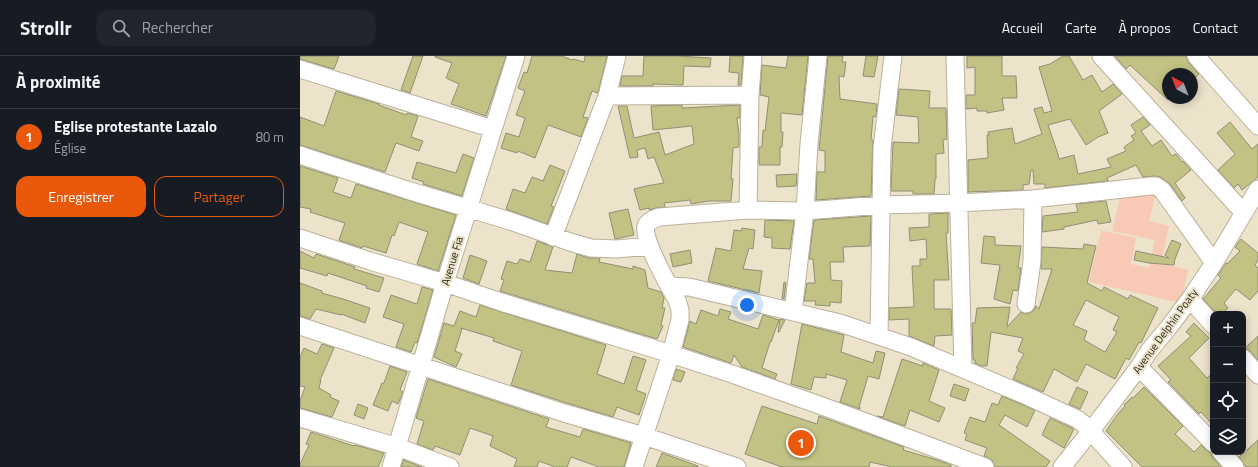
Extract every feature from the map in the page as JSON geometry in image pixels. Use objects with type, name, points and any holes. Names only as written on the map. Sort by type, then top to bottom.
[{"type":"street","name":"Avenue Fia","points":[[391,467],[445,283],[516,56]]},
{"type":"street","points":[[553,236],[607,96],[617,56]]},
{"type":"street","points":[[748,210],[750,95],[754,56]]},
{"type":"street","points":[[793,312],[805,211],[809,144],[818,56]]},
{"type":"street","points":[[879,336],[882,148],[893,56]]},
{"type":"street","points":[[954,56],[963,369]]},
{"type":"street","points":[[1101,56],[1243,212]]},
{"type":"street","points":[[1202,57],[1258,126]]},
{"type":"street","points":[[300,69],[493,129]]},
{"type":"street","points":[[607,96],[750,95]]},
{"type":"street","points":[[300,155],[591,248],[616,249],[649,246]]},
{"type":"street","points":[[634,467],[671,354],[680,320],[680,310],[677,300],[649,246],[645,227],[653,219],[666,216],[748,210],[805,211],[881,204],[959,203],[1033,199],[1156,186],[1162,190],[1214,263]]},
{"type":"street","name":"Avenue Delphin Poaty","points":[[1062,467],[1190,299],[1214,263],[1258,189]]},
{"type":"street","points":[[1026,304],[1032,261],[1033,199]]},
{"type":"street","points":[[300,238],[732,374],[836,411],[984,467]]},
{"type":"street","points":[[669,286],[689,287],[840,323],[911,347],[1027,396],[1077,419],[1086,426],[1123,467]]},
{"type":"street","points":[[1190,299],[1210,322]]},
{"type":"street","points":[[300,326],[564,413],[644,436],[737,467]]},
{"type":"street","points":[[1246,361],[1258,375]]},
{"type":"street","points":[[1139,367],[1210,440]]},
{"type":"street","points":[[300,418],[398,447],[450,467]]},
{"type":"street","points":[[1224,455],[1235,467]]},
{"type":"shaded area","points":[[1123,186],[1156,193],[1149,221],[1169,226],[1161,263],[1188,270],[1181,303],[1089,282],[1101,231],[1095,229],[1136,238],[1131,264],[1149,268],[1155,240],[1112,231]]},
{"type":"building","points":[[300,56],[339,56],[334,69],[300,59]]},
{"type":"building","points":[[413,56],[423,56],[410,93],[401,90]]},
{"type":"building","points":[[435,56],[506,56],[486,116],[451,104],[459,84],[446,78],[452,63]]},
{"type":"building","points":[[532,56],[562,56],[572,60],[584,62],[585,56],[607,56],[598,93],[592,91],[583,117],[588,118],[581,137],[548,125],[535,158],[518,151],[517,153],[501,148],[506,133],[519,137],[525,118],[516,115],[525,91],[518,88],[524,72],[527,73]]},
{"type":"building","points":[[644,56],[711,58],[710,67],[684,66],[683,85],[653,84],[653,86],[620,86],[622,76],[643,76]]},
{"type":"building","points":[[730,56],[743,56],[741,85],[738,85],[739,73],[729,72]]},
{"type":"building","points":[[788,56],[808,56],[802,115],[781,113],[781,132],[783,132],[782,147],[780,147],[780,165],[759,165],[759,147],[762,147],[763,130],[765,131],[769,97],[760,95],[762,65],[786,68]]},
{"type":"building","points":[[828,56],[843,56],[842,62],[846,62],[844,77],[839,76],[840,99],[877,104],[876,117],[873,116],[871,140],[873,140],[871,196],[816,200],[817,172],[825,172],[825,151],[819,150]]},
{"type":"building","points":[[866,56],[878,56],[874,77],[863,76]]},
{"type":"building","points":[[967,56],[1002,56],[1002,76],[1016,76],[1017,98],[1002,98],[1004,110],[987,113],[987,111],[977,111],[977,108],[966,109],[966,95],[975,95],[975,67],[967,68]]},
{"type":"building","points":[[1063,56],[1069,56],[1083,80],[1092,75],[1102,92],[1113,84],[1122,94],[1099,111],[1108,133],[1098,137],[1086,145],[1070,119],[1048,125],[1059,159],[1074,155],[1078,174],[1111,167],[1107,159],[1126,151],[1124,147],[1134,140],[1131,136],[1136,133],[1131,125],[1143,117],[1150,125],[1141,131],[1152,146],[1161,140],[1172,156],[1176,154],[1191,170],[1175,183],[1185,198],[1182,201],[1170,184],[1162,178],[1156,176],[1143,177],[1136,165],[1107,178],[1108,181],[1045,188],[1045,184],[1034,184],[1033,170],[1031,170],[1029,184],[1023,185],[1023,190],[968,192],[968,160],[988,158],[988,132],[1012,128],[1015,144],[1042,134],[1034,109],[1042,107],[1044,113],[1052,111],[1039,67],[1050,64]]},
{"type":"building","points":[[1115,56],[1186,56],[1194,68],[1162,68],[1162,94],[1130,65],[1126,69]]},
{"type":"building","points":[[899,89],[930,91],[929,108],[946,108],[947,139],[943,140],[944,153],[936,154],[936,179],[934,194],[913,194],[913,191],[891,191],[893,142],[919,143],[918,117],[896,115]]},
{"type":"building","points":[[336,91],[379,104],[406,115],[407,113],[418,116],[411,137],[423,141],[419,151],[396,143],[385,172],[300,145],[300,117],[324,126]]},
{"type":"building","points":[[682,105],[682,108],[740,105],[740,118],[737,118],[739,147],[733,148],[731,201],[709,201],[691,204],[690,200],[664,203],[665,207],[640,210],[634,189],[664,183],[654,157],[648,159],[645,148],[637,150],[638,157],[630,158],[618,106],[627,106],[634,138],[659,132],[665,155],[694,144],[692,126],[653,130],[651,106]]},
{"type":"building","points":[[1230,122],[1252,149],[1258,144],[1258,177],[1242,190],[1238,184],[1234,188],[1218,170],[1235,154],[1217,133]]},
{"type":"building","points":[[463,154],[474,158],[462,196],[423,184],[424,182],[412,178],[417,162],[456,173]]},
{"type":"building","points":[[550,165],[565,171],[551,206],[554,207],[547,224],[506,209],[513,189],[525,193],[532,177],[543,181]]},
{"type":"building","points":[[300,166],[338,178],[333,192],[351,198],[356,184],[456,215],[438,271],[417,264],[428,232],[399,222],[394,236],[392,235],[386,253],[363,246],[362,248],[339,240],[345,223],[310,212],[311,209],[300,207]]},
{"type":"building","points":[[797,174],[796,186],[777,187],[776,175]]},
{"type":"building","points":[[1106,201],[1111,222],[1098,224],[1097,220],[1064,227],[1064,229],[1042,232],[1043,216],[1078,212],[1076,204]]},
{"type":"building","points":[[628,209],[634,235],[615,239],[609,213]]},
{"type":"building","points":[[948,213],[948,233],[946,233],[949,280],[934,280],[934,308],[951,309],[952,335],[935,336],[934,346],[909,336],[909,319],[889,320],[889,308],[914,307],[912,266],[920,266],[920,259],[927,258],[926,239],[910,241],[909,228],[929,227],[929,214]]},
{"type":"building","points":[[871,216],[870,246],[843,247],[844,262],[830,262],[831,280],[842,281],[841,303],[830,302],[830,306],[815,305],[816,301],[804,301],[807,283],[815,283],[813,259],[809,259],[814,220]]},
{"type":"building","points":[[765,220],[794,221],[790,249],[772,248],[772,238],[764,237]]},
{"type":"building","points":[[742,228],[755,230],[753,249],[749,248],[743,269],[762,271],[759,293],[708,281],[716,248],[731,251],[734,230],[741,231]]},
{"type":"building","points":[[984,236],[995,237],[995,245],[1021,246],[1018,268],[1021,268],[1018,291],[1013,290],[1010,304],[994,299],[1000,265],[981,263]]},
{"type":"building","points":[[1241,239],[1258,253],[1258,260],[1255,265],[1258,268],[1258,291],[1250,300],[1236,289],[1224,303],[1228,308],[1224,311],[1214,311],[1203,299],[1221,278],[1218,275],[1226,263],[1227,264],[1240,251],[1235,247]]},
{"type":"building","points":[[1172,240],[1181,244],[1174,265],[1134,260],[1136,251],[1169,258],[1165,255]]},
{"type":"building","points":[[537,241],[553,247],[545,270],[572,273],[577,254],[588,258],[600,258],[599,262],[633,269],[633,266],[645,270],[648,288],[661,292],[664,298],[662,308],[665,308],[661,325],[663,326],[657,339],[500,291],[504,280],[501,279],[507,261],[517,264],[520,259],[530,262]]},
{"type":"building","points":[[1084,244],[1096,246],[1087,283],[1102,291],[1104,287],[1128,299],[1130,295],[1158,308],[1141,343],[1139,342],[1129,360],[1126,358],[1115,379],[1086,364],[1077,382],[1054,369],[1043,392],[1013,379],[1018,368],[1016,368],[1024,354],[1018,351],[1023,338],[991,332],[987,366],[981,366],[975,363],[975,360],[973,360],[972,323],[975,323],[977,308],[1010,307],[1007,327],[1021,312],[1025,314],[1030,313],[1036,306],[1039,309],[1052,269],[1041,269],[1042,247],[1083,249]],"holes":[[[1086,300],[1119,317],[1113,330],[1117,332],[1105,352],[1084,340],[1087,331],[1073,325]]]},
{"type":"building","points":[[690,250],[692,263],[673,267],[670,254]]},
{"type":"building","points":[[300,251],[314,258],[316,254],[355,267],[354,269],[384,278],[379,292],[366,288],[367,286],[328,273],[327,276],[300,268]]},
{"type":"building","points":[[470,255],[487,261],[479,284],[463,278]]},
{"type":"building","points":[[784,282],[786,283],[784,299],[782,299]]},
{"type":"building","points":[[300,283],[322,291],[322,293],[370,308],[365,323],[341,314],[316,309],[310,319],[300,316]]},
{"type":"building","points":[[422,287],[433,290],[417,343],[415,342],[411,352],[396,347],[404,324],[383,317],[391,295],[417,304]]},
{"type":"building","points":[[480,305],[606,345],[597,374],[624,384],[633,356],[646,360],[636,390],[646,394],[639,415],[617,407],[613,417],[511,385],[522,351],[493,341],[494,338],[461,328],[462,329],[455,351],[462,354],[456,367],[434,357],[444,323],[454,326],[460,311],[476,317]]},
{"type":"building","points":[[720,309],[731,312],[728,319],[758,329],[763,315],[779,320],[762,368],[777,374],[775,379],[742,367],[734,355],[731,363],[683,347],[690,321],[696,324],[701,310],[718,316]]},
{"type":"building","points":[[780,319],[785,320],[778,332]]},
{"type":"building","points":[[1194,323],[1209,338],[1189,358],[1207,378],[1210,376],[1210,422],[1201,412],[1199,414],[1168,382],[1171,380],[1158,366],[1191,336],[1186,332]]},
{"type":"building","points":[[802,324],[844,335],[841,352],[873,363],[876,351],[885,353],[879,379],[868,376],[859,407],[860,409],[840,402],[847,380],[826,374],[826,378],[814,377],[811,390],[791,384]]},
{"type":"building","points":[[1258,336],[1258,360],[1246,349]]},
{"type":"building","points":[[322,344],[334,348],[320,380],[319,388],[331,395],[330,397],[339,401],[332,417],[300,408],[300,401],[305,387],[300,386],[300,357],[304,348],[317,354]]},
{"type":"building","points":[[902,359],[923,366],[923,363],[939,370],[929,401],[945,408],[939,422],[910,410],[905,426],[877,416],[883,417]]},
{"type":"building","points":[[390,366],[407,372],[400,390],[403,392],[398,404],[392,401],[388,411],[373,405],[382,383],[384,383]]},
{"type":"building","points":[[676,369],[685,372],[681,382],[673,380]]},
{"type":"building","points":[[428,379],[549,419],[546,427],[580,437],[583,429],[631,443],[624,467],[599,467],[571,457],[567,467],[555,467],[539,461],[537,467],[514,467],[517,459],[490,446],[493,436],[470,428],[460,455],[435,446],[433,450],[417,444],[424,421],[416,418]]},
{"type":"building","points":[[954,384],[969,389],[965,401],[950,396]]},
{"type":"building","points":[[1077,387],[1088,392],[1080,409],[1069,404]]},
{"type":"building","points":[[1144,387],[1183,426],[1175,434],[1194,452],[1201,445],[1210,452],[1210,455],[1212,455],[1221,467],[1142,467],[1106,431],[1125,406],[1124,405],[1132,397],[1133,398]]},
{"type":"building","points":[[1002,396],[1035,410],[1027,427],[1005,415],[999,425],[1050,461],[1046,467],[995,467],[992,460],[984,456],[987,448],[965,440],[967,434],[964,433],[970,417],[985,422],[992,403],[998,405]]},
{"type":"building","points":[[358,404],[368,408],[364,419],[354,415]]},
{"type":"building","points":[[762,406],[817,424],[819,416],[904,447],[903,450],[951,465],[951,467],[892,467],[870,462],[869,467],[782,467],[745,454]]},
{"type":"building","points":[[1050,418],[1074,429],[1064,448],[1042,435]]},
{"type":"building","points":[[311,432],[354,446],[355,445],[384,453],[378,467],[300,467],[309,445],[306,444]]},
{"type":"building","points":[[1258,440],[1258,467],[1246,467],[1239,457],[1241,455],[1246,455],[1246,451]]},
{"type":"building","points":[[662,453],[698,466],[698,467],[656,467]]},
{"type":"building","points":[[404,460],[422,467],[401,467]]},
{"type":"place","name":"Eglise protestante Lazalo","points":[[801,443]]}]
